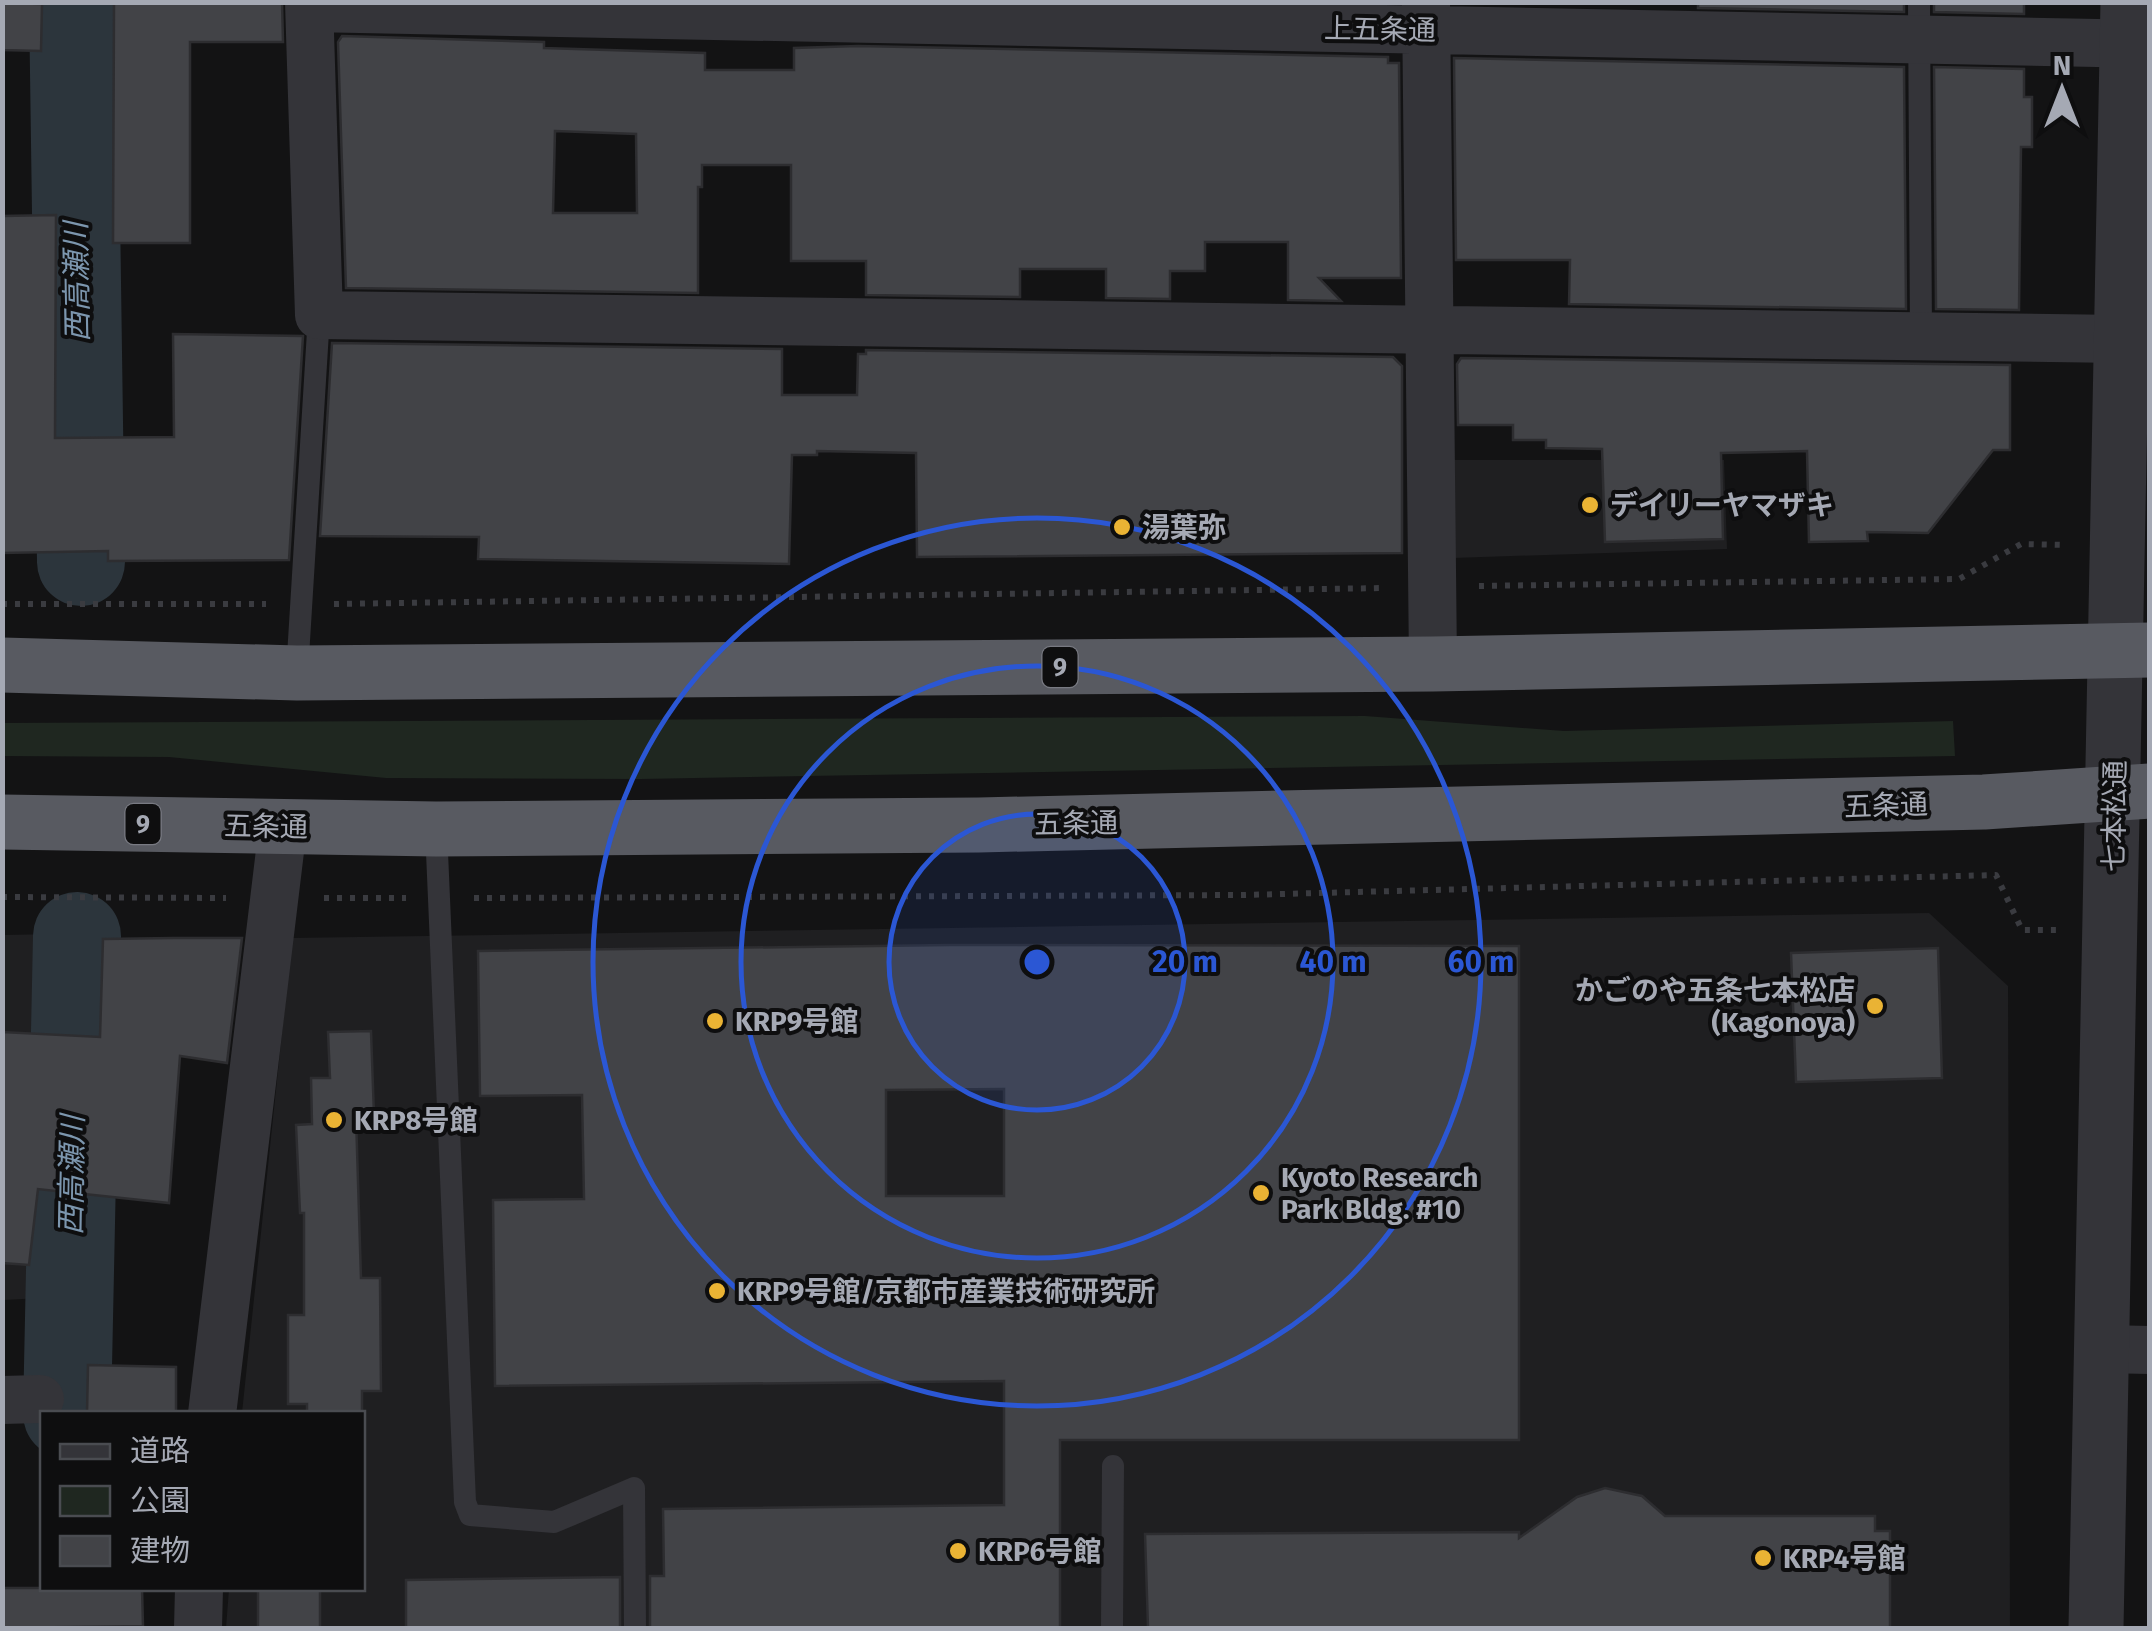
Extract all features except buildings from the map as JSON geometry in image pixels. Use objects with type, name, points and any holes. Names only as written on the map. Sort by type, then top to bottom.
[{"type":"highway","name":"9","points":[[2,665],[297,673],[1433,664],[2133,650]]},
{"type":"highway","name":"五条通","points":[[2,822],[436,829],[1558,814],[1984,802],[2132,792]]},
{"type":"street","name":"上五条通","points":[[310,5],[1426,16],[1680,27],[1919,21],[2135,30]]},
{"type":"street","points":[[310,5],[319,315],[2122,338]]},
{"type":"street","points":[[1426,16],[1433,664]]},
{"type":"street","name":"七本松通","points":[[2096,1628],[2126,1349],[2133,650],[2122,338],[2135,30]]},
{"type":"street","points":[[212,1411],[283,826]]},
{"type":"street","points":[[198,1628],[199,1591]]},
{"type":"lane","points":[[1919,21],[1921,336]]},
{"type":"lane","points":[[297,673],[319,315]]},
{"type":"lane","points":[[436,829],[465,1502],[470,1515],[554,1522],[634,1488],[635,1628]]},
{"type":"lane","points":[[1112,1628],[1113,1466]]},
{"type":"path","points":[[2,604],[301,604],[1945,580],[1977,571],[2022,544],[2036,544]]},
{"type":"path","points":[[2,896],[1244,895],[1996,875],[2022,930],[2045,931]]},
{"type":"shaded area","name":"デイリーヤマザキ","points":[[1454,460],[1724,460],[1727,549],[1453,558]]},
{"type":"shaded area","points":[[1929,913],[2008,986],[2010,1628],[226,1628],[229,1591],[365,1591],[365,1411],[242,1411],[292,938]]},
{"type":"shaded area","points":[[57,934],[42,1298],[3,1300],[3,935]]},
{"type":"green space","points":[[1365,716],[1564,731],[1953,721],[1955,756],[640,779],[386,778],[169,757],[2,756],[3,723]]},
{"type":"waterway","name":"西高瀬川","points":[[73,2],[81,562]]},
{"type":"waterway","name":"西高瀬川","points":[[67,1411],[77,936]]},
{"type":"place","name":"デイリーヤマザキ","points":[[1590,505]]},
{"type":"place","name":"湯葉弥","points":[[1122,527]]},
{"type":"place","name":"かごのや五条七本松店 (Kagonoya)","points":[[1875,1006]]},
{"type":"place","name":"KRP9号館","points":[[715,1021]]},
{"type":"place","name":"KRP8号館","points":[[334,1120]]},
{"type":"place","name":"Kyoto Research Park Bldg. #10","points":[[1261,1193]]},
{"type":"place","name":"KRP9号館/京都市産業技術研究所","points":[[717,1291]]},
{"type":"place","name":"KRP6号館","points":[[958,1551]]},
{"type":"place","name":"KRP4号館","points":[[1763,1558]]}]
